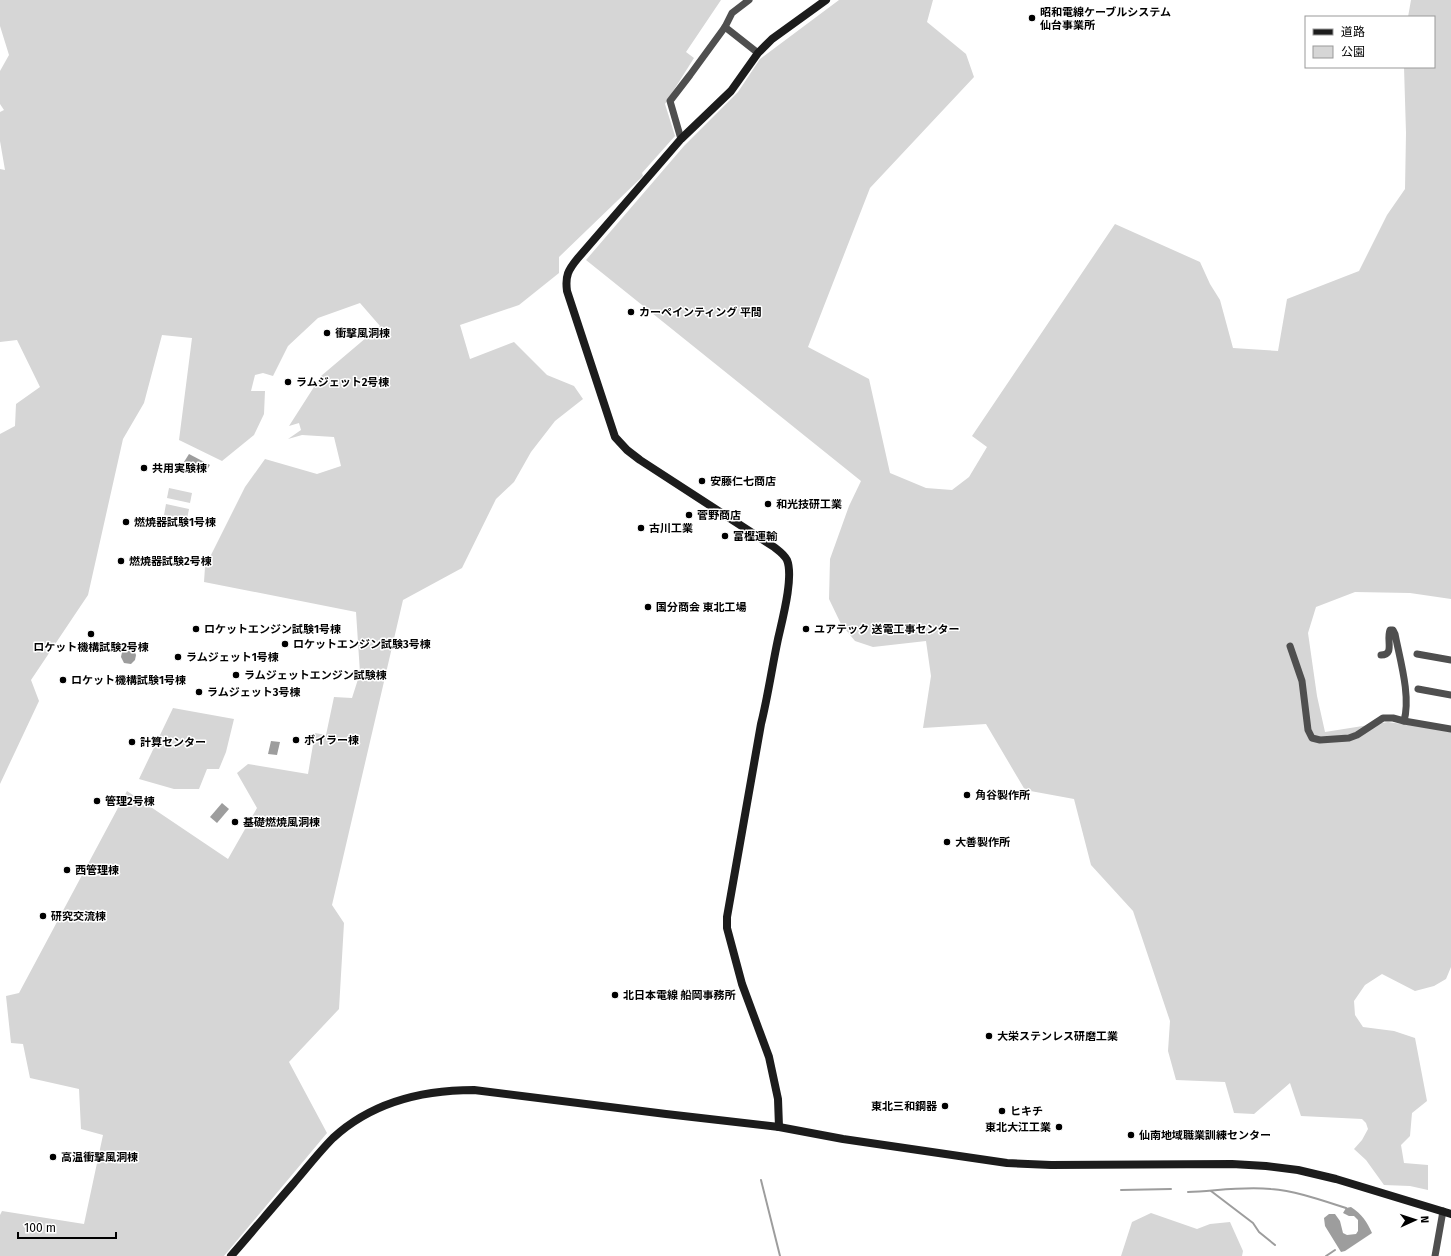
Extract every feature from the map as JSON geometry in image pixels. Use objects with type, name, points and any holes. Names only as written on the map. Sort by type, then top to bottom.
[{"type":"street","points":[[681,140],[670,101],[724,27],[732,13],[749,0]]},
{"type":"street","points":[[779,1127],[778,1099],[769,1057],[742,984],[727,928],[727,917],[761,724],[784,614],[789,570],[787,560],[782,553],[774,547],[640,460],[627,450],[616,437],[567,291],[566,282],[567,274],[571,267],[681,140],[731,91],[758,52],[772,39],[826,0]]},
{"type":"street","points":[[724,27],[758,52]]},
{"type":"street","points":[[1381,655],[1386,655],[1388,653],[1389,634],[1390,630],[1393,630],[1404,679],[1406,715],[1404,721]]},
{"type":"street","points":[[1290,646],[1302,681],[1308,730],[1312,738],[1320,740],[1349,738],[1357,735],[1382,718],[1393,718],[1451,729]]},
{"type":"street","points":[[1418,654],[1451,660]]},
{"type":"street","points":[[1418,689],[1451,695]]},
{"type":"street","points":[[231,1256],[333,1138],[350,1125],[380,1108],[397,1101],[425,1094],[453,1090],[474,1090],[779,1127],[843,1139],[1007,1163],[1051,1165],[1232,1164],[1298,1170],[1447,1213],[1436,1256]]},
{"type":"green space","points":[[0,0],[721,0],[686,52],[694,58],[665,104],[675,136],[642,173],[643,176],[559,257],[559,273],[519,305],[460,325],[470,359],[514,342],[547,375],[574,386],[583,399],[555,421],[531,452],[514,482],[496,499],[462,568],[403,600],[332,905],[344,923],[339,1009],[289,1062],[327,1133],[224,1256],[0,1256],[0,1215],[2,1211],[84,1224],[103,1135],[81,1129],[79,1089],[30,1078],[23,1044],[11,1043],[6,996],[19,993],[127,791],[228,859],[257,808],[237,773],[248,764],[308,774],[315,733],[326,735],[334,697],[352,698],[360,673],[356,612],[204,582],[205,567],[245,487],[265,459],[317,474],[341,466],[334,437],[302,435],[288,439],[301,430],[299,423],[289,426],[321,376],[380,326],[360,303],[318,318],[288,346],[273,376],[263,373],[255,375],[251,391],[265,391],[264,414],[254,435],[222,461],[179,440],[192,338],[162,335],[144,403],[123,439],[88,595],[31,680],[39,701],[0,784],[0,434],[15,426],[16,404],[40,387],[17,340],[0,342],[0,169],[5,170],[0,141],[0,112],[4,110],[0,104],[0,71],[9,55],[0,26]]},
{"type":"green space","points":[[839,0],[933,0],[927,22],[966,54],[974,77],[870,188],[808,347],[869,379],[890,473],[926,488],[952,490],[969,477],[987,447],[972,436],[1115,224],[1200,262],[1210,284],[1220,300],[1233,348],[1278,351],[1287,299],[1359,271],[1387,215],[1405,189],[1406,133],[1404,68],[1435,68],[1435,16],[1408,16],[1411,0],[1451,0],[1451,599],[1410,593],[1355,592],[1316,607],[1308,633],[1317,696],[1325,732],[1388,722],[1451,731],[1451,967],[1446,979],[1434,986],[1415,991],[1382,974],[1365,985],[1354,1001],[1355,1015],[1363,1027],[1394,1031],[1415,1038],[1427,1101],[1412,1113],[1410,1136],[1401,1145],[1404,1163],[1428,1165],[1428,1190],[1410,1186],[1384,1185],[1366,1160],[1354,1149],[1362,1140],[1368,1129],[1366,1123],[1362,1119],[1301,1116],[1290,1083],[1254,1114],[1234,1113],[1225,1082],[1176,1080],[1168,1051],[1170,1021],[1133,911],[1091,865],[1074,799],[1025,790],[986,724],[923,728],[931,676],[926,641],[873,647],[855,641],[841,624],[829,599],[830,559],[849,506],[861,481],[586,260],[684,146],[738,92],[760,59]]},
{"type":"green space","points":[[169,488],[192,493],[190,503],[167,498]]},
{"type":"green space","points":[[166,504],[189,509],[187,519],[164,515]]},
{"type":"green space","points":[[173,708],[234,719],[226,752],[219,769],[207,769],[199,789],[174,789],[139,779]]},
{"type":"green space","points":[[1151,1213],[1197,1229],[1210,1224],[1230,1222],[1243,1251],[1242,1256],[1121,1256],[1132,1222]]},
{"type":"shaded area","points":[[189,454],[210,465],[205,473],[184,462]]},
{"type":"shaded area","points":[[127,648],[134,650],[136,655],[135,660],[131,664],[124,663],[121,657],[122,652]]},
{"type":"shaded area","points":[[271,741],[280,742],[277,755],[268,754]]},
{"type":"shaded area","points":[[222,803],[229,809],[217,823],[210,817]]},
{"type":"shaded area","points":[[1351,1207],[1364,1218],[1372,1233],[1345,1251],[1341,1252],[1325,1226],[1324,1218],[1329,1214],[1335,1214],[1340,1221],[1343,1233],[1347,1235],[1356,1234],[1358,1231],[1358,1220],[1354,1216],[1349,1216],[1343,1213],[1346,1208]]},
{"type":"waterway","points":[[761,1180],[780,1256]]},
{"type":"waterway","points":[[1188,1192],[1240,1188],[1271,1189],[1299,1194],[1346,1208]]},
{"type":"waterway","points":[[1121,1190],[1171,1189]]},
{"type":"waterway","points":[[1211,1191],[1253,1223],[1259,1232],[1275,1245]]},
{"type":"waterway","points":[[1326,1256],[1335,1250]]},
{"type":"place","name":"昭和電線ケーブルシステム 仙台事業所","points":[[1032,18]]},
{"type":"place","name":"カーペインティング 平間","points":[[631,312]]},
{"type":"place","name":"衝撃風洞棟","points":[[327,333]]},
{"type":"place","name":"ラムジェット2号棟","points":[[288,382]]},
{"type":"place","name":"共用実験棟","points":[[144,468]]},
{"type":"place","name":"安藤仁七商店","points":[[702,481]]},
{"type":"place","name":"和光技研工業","points":[[768,504]]},
{"type":"place","name":"菅野商店","points":[[689,515]]},
{"type":"place","name":"燃焼器試験1号棟","points":[[126,522]]},
{"type":"place","name":"古川工業","points":[[641,528]]},
{"type":"place","name":"富樫運輸","points":[[725,536]]},
{"type":"place","name":"燃焼器試験2号棟","points":[[121,561]]},
{"type":"place","name":"国分商会 東北工場","points":[[648,607]]},
{"type":"place","name":"ロケットエンジン試験1号棟","points":[[196,629]]},
{"type":"place","name":"ユアテック 送電工事センター","points":[[806,629]]},
{"type":"place","name":"ロケット機構試験2号棟","points":[[91,634]]},
{"type":"place","name":"ロケットエンジン試験3号棟","points":[[285,644]]},
{"type":"place","name":"ラムジェット1号棟","points":[[178,657]]},
{"type":"place","name":"ラムジェットエンジン試験棟","points":[[236,675]]},
{"type":"place","name":"ロケット機構試験1号棟","points":[[63,680]]},
{"type":"place","name":"ラムジェット3号棟","points":[[199,692]]},
{"type":"place","name":"ボイラー棟","points":[[296,740]]},
{"type":"place","name":"計算センター","points":[[132,742]]},
{"type":"place","name":"角谷製作所","points":[[967,795]]},
{"type":"place","name":"管理2号棟","points":[[97,801]]},
{"type":"place","name":"基礎燃焼風洞棟","points":[[235,822]]},
{"type":"place","name":"大善製作所","points":[[947,842]]},
{"type":"place","name":"西管理棟","points":[[67,870]]},
{"type":"place","name":"研究交流棟","points":[[43,916]]},
{"type":"place","name":"北日本電線 船岡事務所","points":[[615,995]]},
{"type":"place","name":"大栄ステンレス研磨工業","points":[[989,1036]]},
{"type":"place","name":"東北三和鋼器","points":[[945,1106]]},
{"type":"place","name":"ヒキチ","points":[[1002,1111]]},
{"type":"place","name":"東北大江工業","points":[[1059,1127]]},
{"type":"place","name":"仙南地域職業訓練センター","points":[[1131,1135]]},
{"type":"place","name":"高温衝撃風洞棟","points":[[53,1157]]}]
